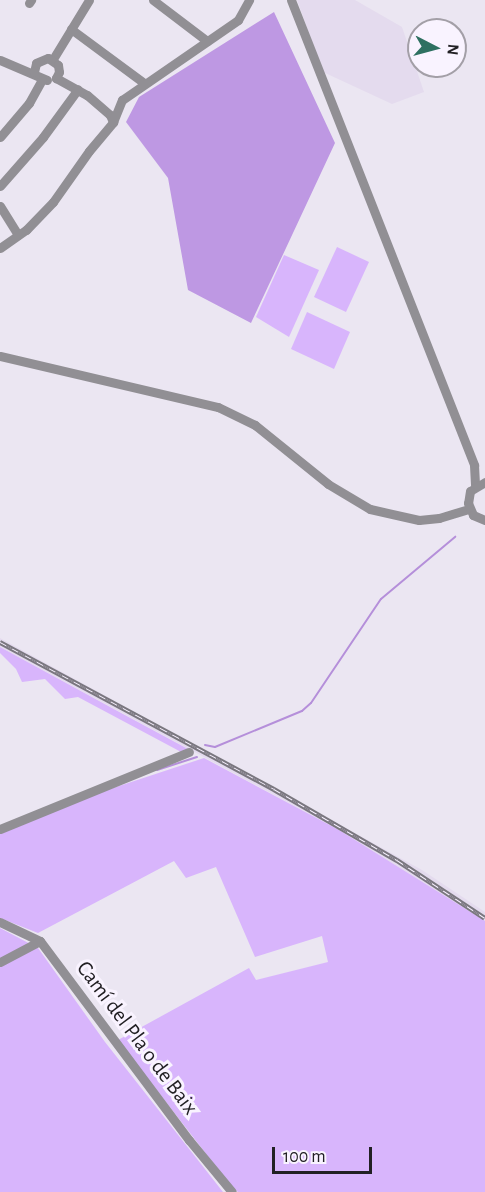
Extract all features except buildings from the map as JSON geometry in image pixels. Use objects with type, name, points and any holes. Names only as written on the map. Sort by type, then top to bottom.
[{"type":"street","points":[[53,59],[89,0]]},
{"type":"street","points":[[153,0],[207,41]]},
{"type":"street","points":[[0,248],[18,235],[53,202],[88,151],[113,122],[122,100],[238,20],[249,0]]},
{"type":"street","points":[[291,0],[375,208],[474,465],[474,486],[468,497],[469,509],[473,515],[485,520]]},
{"type":"street","points":[[71,29],[144,83]]},
{"type":"street","points":[[34,72],[39,60],[53,59]]},
{"type":"street","points":[[53,59],[59,68],[56,78]]},
{"type":"street","points":[[0,60],[34,72],[42,80]]},
{"type":"street","points":[[42,80],[56,78],[78,89],[105,111],[113,122]]},
{"type":"street","points":[[0,137],[29,103],[42,80]]},
{"type":"street","points":[[0,186],[36,146],[78,89]]},
{"type":"street","points":[[105,111],[117,111]]},
{"type":"street","points":[[0,206],[18,235]]},
{"type":"street","points":[[0,356],[218,406],[266,433],[344,495],[378,512],[419,520],[439,518],[469,509]]},
{"type":"street","points":[[474,465],[485,477]]},
{"type":"street","points":[[474,486],[485,482]]},
{"type":"street","points":[[0,829],[189,752]]},
{"type":"street","name":"Camí del Pla o de Baix","points":[[0,922],[40,941],[189,1140],[232,1192]]},
{"type":"street","points":[[0,962],[40,941]]},
{"type":"shaded area","points":[[297,0],[355,0],[402,27],[407,42],[407,78],[419,78],[424,92],[392,104],[323,72]]},
{"type":"shaded area","points":[[274,12],[335,143],[251,323],[188,290],[168,178],[126,122],[139,97]]},
{"type":"shaded area","points":[[337,247],[369,262],[346,312],[314,297]]},
{"type":"shaded area","points":[[284,255],[319,270],[289,337],[256,317]]},
{"type":"shaded area","points":[[307,312],[350,332],[334,369],[291,349]]},
{"type":"shaded area","points":[[0,638],[422,870],[485,912],[485,921],[339,830],[0,647]]},
{"type":"shaded area","points":[[0,647],[188,749],[183,753],[78,697],[65,699],[45,679],[22,682],[16,669],[0,653]]},
{"type":"shaded area","points":[[204,758],[339,830],[485,921],[485,1192],[238,1192],[231,1186],[118,1040],[249,968],[256,980],[328,962],[322,936],[255,957],[216,867],[186,878],[174,861],[38,933],[0,918],[0,831],[107,790]]},
{"type":"shaded area","points":[[0,928],[38,948],[105,1042],[223,1192],[0,1192]]},
{"type":"waterway","points":[[205,745],[215,747],[302,711],[311,703],[381,599],[455,537]]},
{"type":"waterway","points":[[157,770],[197,757]]},
{"type":"railway","points":[[0,642],[274,789],[397,860],[485,918]]}]
